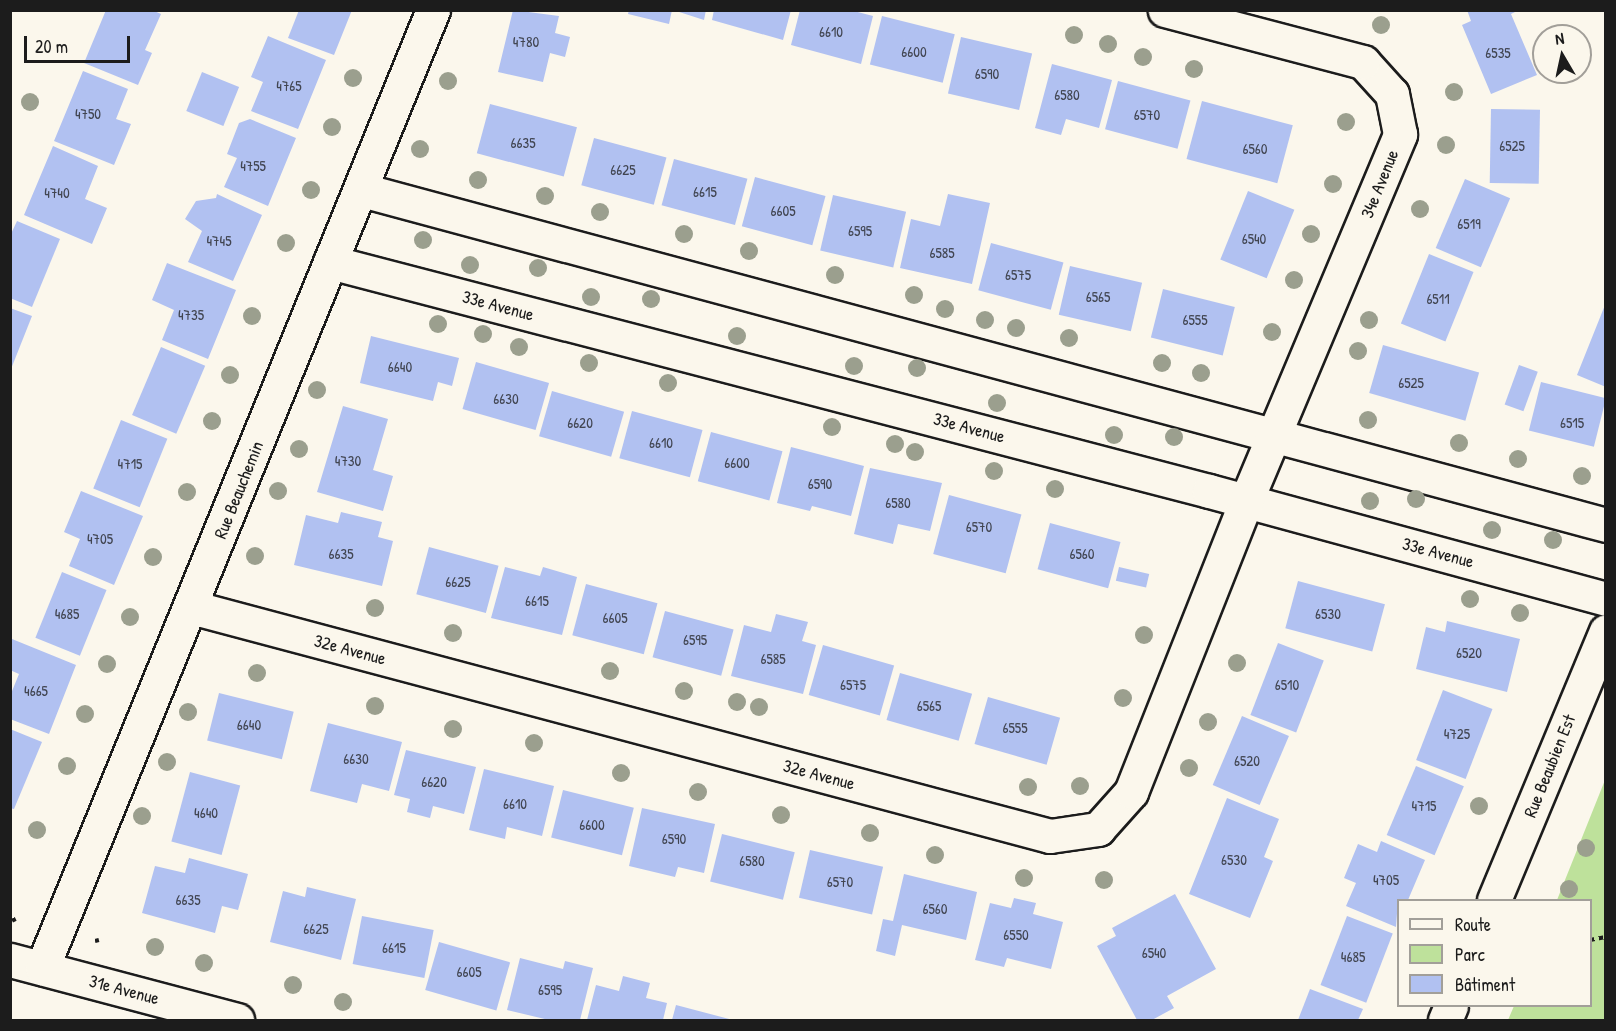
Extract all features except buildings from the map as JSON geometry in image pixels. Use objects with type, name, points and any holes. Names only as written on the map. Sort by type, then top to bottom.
[{"type":"street","name":"Rue Beauchemin","points":[[42,968],[191,608],[330,262],[362,190],[433,10]]},
{"type":"street","name":"34e Avenue","points":[[1165,10],[1363,62],[1392,94],[1401,134],[1277,434],[1246,501]]},
{"type":"street","points":[[362,190],[1277,434],[1605,525]]},
{"type":"street","name":"33e Avenue","points":[[330,262],[1246,501],[1605,599]]},
{"type":"street","name":"32e Avenue","points":[[191,608],[1050,837],[1098,829],[1131,792],[1246,501]]},
{"type":"street","name":"Rue Beaubien Est","points":[[1494,899],[1605,631]]},
{"type":"street","name":"31e Avenue","points":[[10,960],[237,1020]]},
{"type":"green space","points":[[1605,780],[1605,1020],[1508,1020],[1514,1007],[1592,1007],[1592,899],[1557,899]]}]
